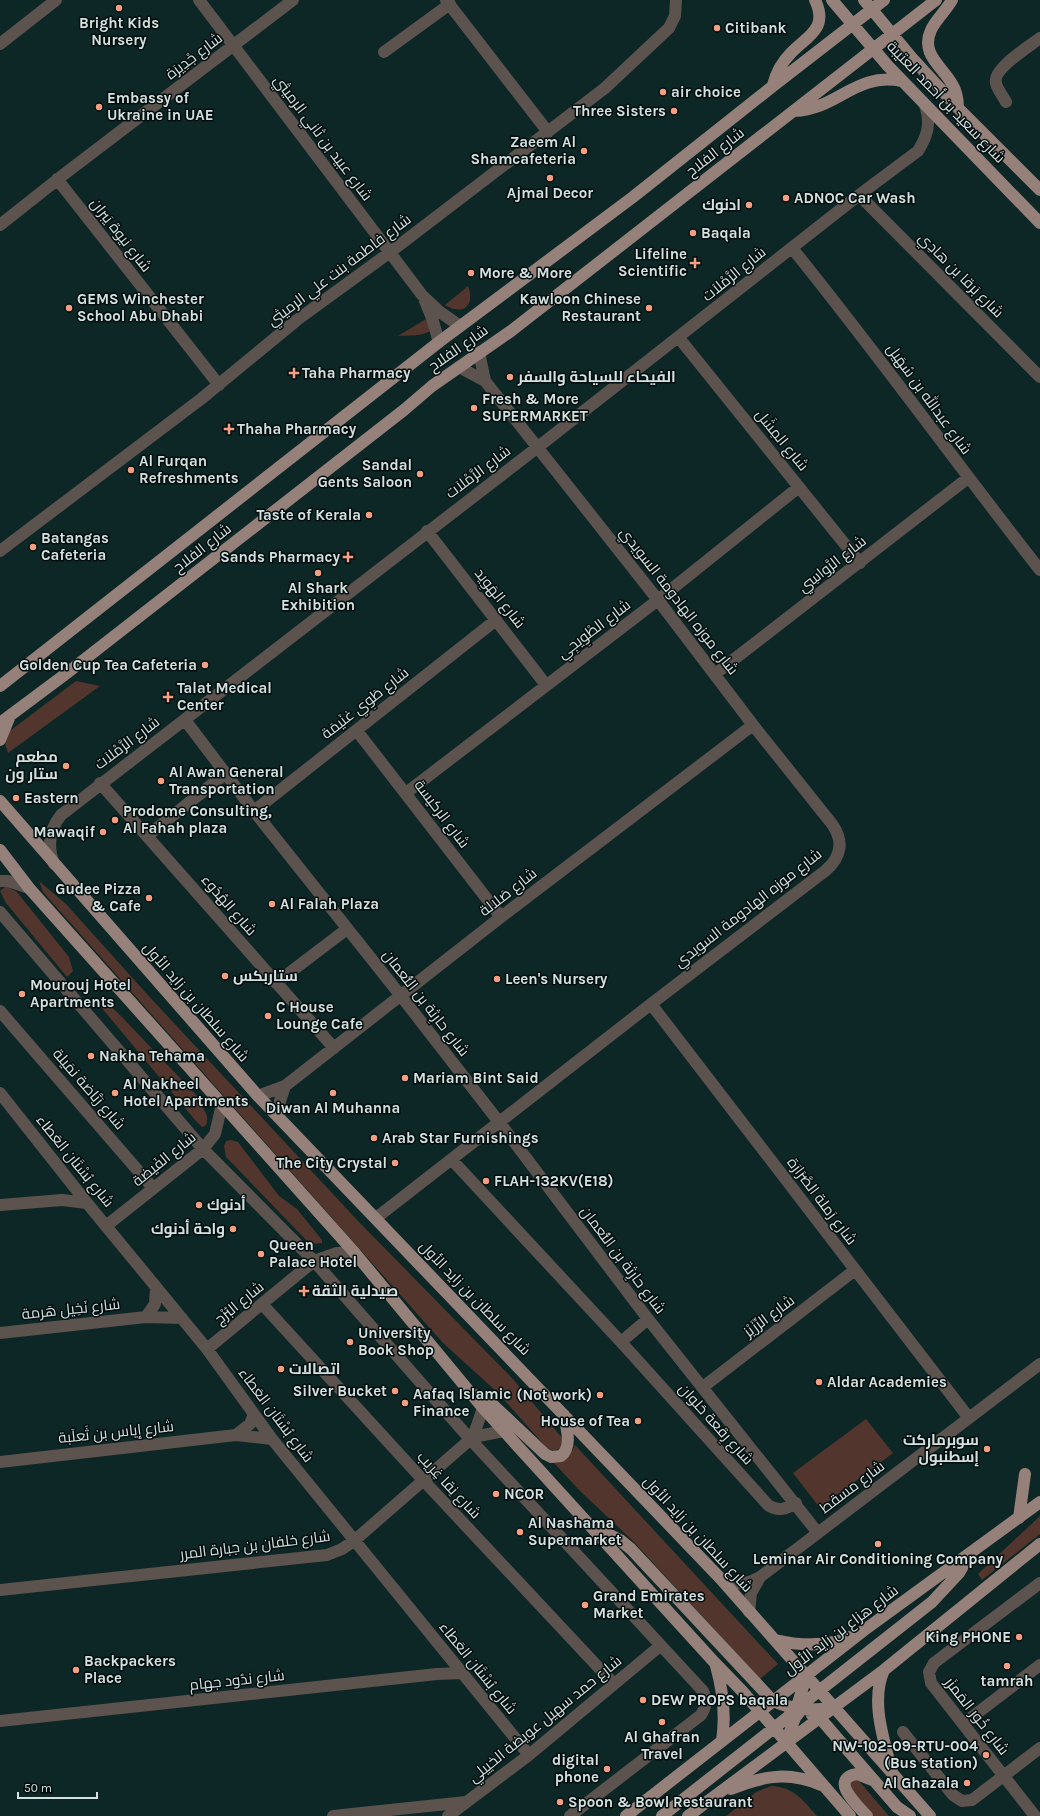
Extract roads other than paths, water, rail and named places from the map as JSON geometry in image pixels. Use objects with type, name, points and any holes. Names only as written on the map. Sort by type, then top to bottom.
[{"type":"main road","points":[[772,86],[778,71],[787,58],[816,31],[819,18],[815,0]]},
{"type":"main road","name":"شارع سعيد بن أحمد العتيبة","points":[[832,0],[902,81],[1040,222]]},
{"type":"main road","name":"شارع الفلاح","points":[[3,683],[439,342],[633,197],[852,24],[868,5],[884,0]]},
{"type":"main road","name":"شارع الفلاح","points":[[0,724],[404,410],[432,386],[511,331],[936,0]]},
{"type":"main road","points":[[952,0],[933,27],[928,42],[929,51],[933,60],[949,79],[955,90],[958,108]]},
{"type":"main road","name":"شارع سعيد بن أحمد العتيبة","points":[[868,5],[958,108],[1040,190]]},
{"type":"main road","points":[[794,111],[813,109],[823,106],[856,86],[869,81],[885,79],[902,81]]},
{"type":"main road","points":[[0,740],[10,715]]},
{"type":"main road","name":"شارع سلطان بن زايد الأول","points":[[0,801],[54,865],[258,1096],[720,1578],[930,1816]]},
{"type":"main road","points":[[0,850],[30,888],[354,1252],[483,1408],[760,1712],[850,1816]]},
{"type":"main road","points":[[472,1394],[491,1403],[545,1454],[551,1457],[561,1456],[567,1448],[568,1440],[564,1414]]},
{"type":"main road","points":[[1019,1518],[1025,1474]]},
{"type":"main road","name":"شارع هزاع بن زايد الأول","points":[[626,1816],[863,1631],[1040,1502]]},
{"type":"main road","points":[[593,1527],[620,1540],[631,1549],[773,1702],[819,1718],[898,1807],[910,1816]]},
{"type":"main road","points":[[688,1816],[884,1670],[1040,1544]]},
{"type":"main road","points":[[662,1816],[782,1724],[819,1691],[932,1602],[959,1573],[969,1554]]},
{"type":"main road","points":[[775,1640],[798,1644],[828,1643],[846,1639],[863,1631]]},
{"type":"main road","points":[[715,1663],[720,1678],[724,1709],[722,1741]]},
{"type":"main road","points":[[884,1670],[880,1679],[877,1698],[892,1773]]},
{"type":"main road","points":[[786,1742],[802,1695],[806,1677]]},
{"type":"main road","points":[[760,1712],[784,1709],[817,1710],[833,1707]]},
{"type":"main road","points":[[867,1816],[846,1791],[845,1782],[848,1778],[857,1774],[875,1782]]},
{"type":"main road","points":[[717,1795],[753,1780],[781,1776],[802,1778],[824,1786]]},
{"type":"street","points":[[0,44],[56,0]]},
{"type":"street","name":"شارع عبيد بن ثاني الرميثي","points":[[199,0],[422,295],[440,312],[460,326]]},
{"type":"street","name":"شارع جْدِيرَة","points":[[0,225],[57,179],[293,0]]},
{"type":"street","name":"شارع فاطمة بنت علي الرميثي","points":[[0,551],[219,385],[297,320],[389,253],[605,88],[664,35],[675,16],[676,0]]},
{"type":"street","points":[[384,52],[448,2],[548,132]]},
{"type":"street","points":[[1006,102],[995,83],[996,74],[1003,66],[1040,38]]},
{"type":"street","name":"شارع الرَّمْلاَت","points":[[54,865],[50,854],[50,833],[54,823],[61,814],[679,338],[918,150],[925,140],[928,129],[929,117],[925,105]]},
{"type":"street","name":"شارع نيوة يَبران","points":[[57,179],[219,385]]},
{"type":"street","name":"شارع بَرقا بن هادِي","points":[[859,195],[1040,377]]},
{"type":"street","name":"شارع عبدالله بن سُهَيل","points":[[792,248],[872,348],[968,478],[1040,570]]},
{"type":"street","name":"شارع عبيد بن ثاني الرميثي","points":[[422,295],[432,318],[439,342]]},
{"type":"street","name":"شارع المِشَل","points":[[679,338],[860,563]]},
{"type":"street","name":"شارع موزه الهادومة السويدي","points":[[479,352],[485,381]]},
{"type":"street","name":"شارع موزه الهادومة السويدي","points":[[376,1218],[825,871],[837,858],[840,849],[840,840],[835,827],[753,725],[658,600],[538,447],[485,381],[458,367]]},
{"type":"street","name":"شارع الرَّواسِي","points":[[715,674],[968,478]]},
{"type":"street","name":"شارع الطْوِيجِي","points":[[406,793],[658,600],[799,487]]},
{"type":"street","name":"شارع الهَوِيد","points":[[428,531],[546,685]]},
{"type":"street","name":"شارع طَوِي غنَيمَة","points":[[254,811],[496,620]]},
{"type":"street","name":"شارع حارِثة بن النُّعمان","points":[[185,720],[225,774],[499,1122],[648,1319],[796,1503],[818,1533]]},
{"type":"street","name":"شارع صَلالة","points":[[258,1096],[285,1086],[501,917],[753,725]]},
{"type":"street","name":"شارع الركيسة","points":[[357,731],[501,917]]},
{"type":"street","points":[[147,836],[225,774]]},
{"type":"street","name":"شارع الهُدُوء","points":[[100,783],[334,1048]]},
{"type":"street","points":[[0,881],[8,881],[30,888]]},
{"type":"street","points":[[0,912],[203,1149],[314,1261],[660,1646],[703,1691],[706,1706],[701,1715],[570,1816]]},
{"type":"street","points":[[276,983],[348,929]]},
{"type":"street","name":"شارع رَملة الصَّرَارَة","points":[[651,1004],[969,1418]]},
{"type":"street","name":"شارع رَبَّاضة نمَيلة","points":[[0,1011],[153,1188]]},
{"type":"street","points":[[278,1116],[280,1101],[285,1086]]},
{"type":"street","name":"شارع بُسْتَان العَطاء","points":[[0,1093],[87,1203],[207,1349],[272,1439],[529,1755]]},
{"type":"street","name":"شارع الفَيضة","points":[[106,1226],[203,1149],[215,1134],[222,1104]]},
{"type":"street","name":"شارع رِقعة حَلوان","points":[[452,1160],[621,1342],[768,1505],[772,1508],[782,1510],[796,1503]]},
{"type":"street","points":[[53,1200],[63,1191],[70,1180]]},
{"type":"street","points":[[0,1205],[53,1200],[70,1200],[87,1203]]},
{"type":"street","name":"شارع البُرْج","points":[[207,1349],[263,1305],[314,1261],[333,1254],[354,1252]]},
{"type":"street","name":"شارع الرِّزَيْز","points":[[703,1386],[855,1270]]},
{"type":"street","points":[[146,1317],[156,1304],[156,1288]]},
{"type":"street","name":"شارع نِقا غِريب","points":[[263,1305],[423,1480],[614,1684]]},
{"type":"street","name":"شارع نَخِيل هَرمة","points":[[0,1333],[146,1317],[182,1318]]},
{"type":"street","points":[[621,1342],[648,1319]]},
{"type":"street","name":"شارع مسقط","points":[[720,1578],[728,1582],[740,1584],[753,1581],[760,1577],[1040,1364]]},
{"type":"street","name":"شارع خلفان بن جبارة المرر","points":[[0,1590],[327,1555],[342,1549],[355,1540],[472,1438],[483,1408]]},
{"type":"street","points":[[236,1435],[250,1424],[254,1414]]},
{"type":"street","points":[[472,1438],[504,1431]]},
{"type":"street","name":"شارع إياس بن ثَعلَبة","points":[[0,1462],[236,1435],[272,1439]]},
{"type":"street","name":"شارع مسقط","points":[[749,1612],[751,1593],[760,1577]]},
{"type":"street","name":"شارع خُور المَمزَر","points":[[1034,1816],[931,1683],[929,1672],[931,1667],[1040,1583]]},
{"type":"street","name":"شارع حمد سهيل عويضة الخييلي","points":[[448,1816],[529,1755],[660,1646]]},
{"type":"street","points":[[429,1675],[439,1669],[445,1659],[446,1653]]},
{"type":"street","points":[[963,1724],[1040,1665]]},
{"type":"street","name":"شارع ندُود جهام","points":[[0,1721],[429,1675],[462,1673]]},
{"type":"street","points":[[903,1732],[953,1795],[962,1801],[972,1800],[1040,1748]]},
{"type":"street","points":[[333,1816],[466,1802]]},
{"type":"place","name":"Bright Kids Nursery","points":[[119,8]]},
{"type":"place","name":"Citibank","points":[[717,28]]},
{"type":"place","name":"air choice","points":[[663,92]]},
{"type":"place","name":"Embassy of Ukraine in UAE","points":[[99,107]]},
{"type":"place","name":"Three Sisters","points":[[674,111]]},
{"type":"place","name":"Zaeem Al Shamcafeteria","points":[[584,151]]},
{"type":"place","name":"Ajmal Decor","points":[[550,178]]},
{"type":"place","name":"ADNOC Car Wash","points":[[786,198]]},
{"type":"place","name":"ادنوك","points":[[749,205]]},
{"type":"place","name":"Baqala","points":[[693,233]]},
{"type":"place","name":"Lifeline Scientific","points":[[695,263]]},
{"type":"place","name":"More & More","points":[[471,273]]},
{"type":"place","name":"GEMS Winchester School Abu Dhabi","points":[[69,308]]},
{"type":"place","name":"Kawloon Chinese Restaurant","points":[[649,308]]},
{"type":"place","name":"Taha Pharmacy","points":[[294,373]]},
{"type":"place","name":"الفيحاء للسياحة والسفر","points":[[510,377]]},
{"type":"place","name":"Fresh & More SUPERMARKET","points":[[474,408]]},
{"type":"place","name":"Thaha Pharmacy","points":[[229,429]]},
{"type":"place","name":"Al Furqan Refreshments","points":[[131,470]]},
{"type":"place","name":"Sandal Gents Saloon","points":[[420,474]]},
{"type":"place","name":"Taste of Kerala","points":[[369,515]]},
{"type":"place","name":"Batangas Cafeteria","points":[[33,547]]},
{"type":"place","name":"Sands Pharmacy","points":[[348,557]]},
{"type":"place","name":"Al Shark Exhibition","points":[[318,573]]},
{"type":"place","name":"Golden Cup Tea Cafeteria","points":[[205,665]]},
{"type":"place","name":"Talat Medical Center","points":[[168,697]]},
{"type":"place","name":"مطعم ستار ون","points":[[66,766]]},
{"type":"place","name":"Al Awan General Transportation","points":[[161,781]]},
{"type":"place","name":"Eastern","points":[[16,798]]},
{"type":"place","name":"Prodome Consulting, Al Fahah plaza","points":[[115,820]]},
{"type":"place","name":"Mawaqif","points":[[103,832]]},
{"type":"place","name":"Gudee Pizza & Cafe","points":[[149,898]]},
{"type":"place","name":"Al Falah Plaza","points":[[272,904]]},
{"type":"place","name":"ستاربكس","points":[[225,976]]},
{"type":"place","name":"Leen's Nursery","points":[[497,979]]},
{"type":"place","name":"Mourouj Hotel Apartments","points":[[22,994]]},
{"type":"place","name":"C House Lounge Cafe","points":[[268,1016]]},
{"type":"place","name":"Nakha Tehama","points":[[91,1056]]},
{"type":"place","name":"Mariam Bint Said","points":[[405,1078]]},
{"type":"place","name":"Al Nakheel Hotel Apartments","points":[[115,1093]]},
{"type":"place","name":"Diwan Al Muhanna","points":[[333,1093]]},
{"type":"place","name":"Arab Star Furnishings","points":[[374,1138]]},
{"type":"place","name":"The City Crystal","points":[[395,1163]]},
{"type":"place","name":"FLAH-132KV(E18)","points":[[486,1181]]},
{"type":"place","name":"أدنوك","points":[[199,1205]]},
{"type":"place","name":"واحة أدنوك","points":[[233,1229]]},
{"type":"place","name":"Queen Palace Hotel","points":[[261,1254]]},
{"type":"place","name":"صيدلية الثقة","points":[[304,1291]]},
{"type":"place","name":"University Book Shop","points":[[350,1342]]},
{"type":"place","name":"اتصالات","points":[[281,1369]]},
{"type":"place","name":"Aldar Academies","points":[[819,1382]]},
{"type":"place","name":"Silver Bucket","points":[[395,1391]]},
{"type":"place","name":"(Not work)","points":[[600,1395]]},
{"type":"place","name":"Aafaq Islamic Finance","points":[[405,1403]]},
{"type":"place","name":"House of Tea","points":[[638,1421]]},
{"type":"place","name":"سوبرماركت إسطنبول","points":[[987,1449]]},
{"type":"place","name":"NCOR","points":[[496,1494]]},
{"type":"place","name":"Al Nashama Supermarket","points":[[520,1532]]},
{"type":"place","name":"Leminar Air Conditioning Company","points":[[878,1544]]},
{"type":"place","name":"Grand Emirates Market","points":[[585,1605]]},
{"type":"place","name":"King PHONE","points":[[1019,1637]]},
{"type":"place","name":"tamrah","points":[[1007,1666]]},
{"type":"place","name":"Backpackers Place","points":[[76,1670]]},
{"type":"place","name":"DEW PROPS baqala","points":[[643,1700]]},
{"type":"place","name":"Al Ghafran Travel","points":[[662,1722]]},
{"type":"place","name":"NW-102-09-RTU-004 (Bus station)","points":[[986,1755]]},
{"type":"place","name":"digital phone","points":[[607,1769]]},
{"type":"place","name":"Al Ghazala","points":[[967,1783]]},
{"type":"place","name":"Spoon & Bowl Restaurant","points":[[560,1802]]}]
